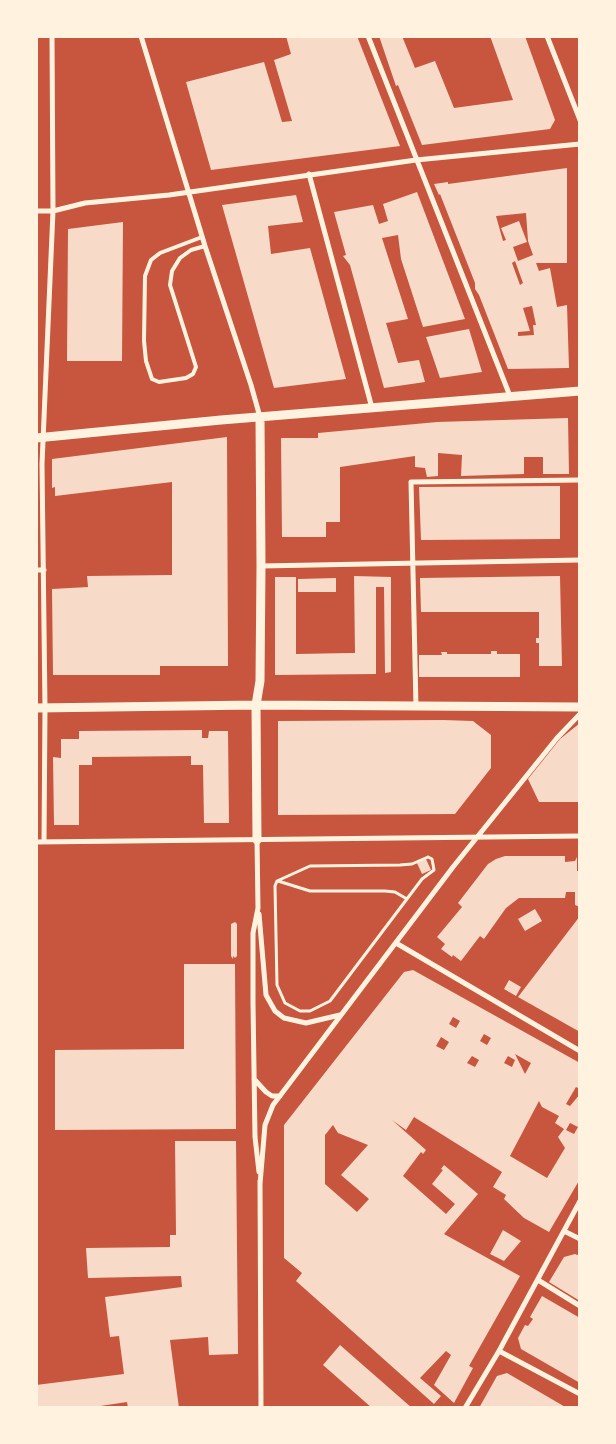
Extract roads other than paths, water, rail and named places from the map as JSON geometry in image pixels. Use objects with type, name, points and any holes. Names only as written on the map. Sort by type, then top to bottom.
[{"type":"street","points":[[44,842],[41,708],[44,570],[39,507],[39,438],[53,211],[52,36]]},
{"type":"street","points":[[141,36],[190,192],[202,237],[252,385],[260,417],[261,566],[260,681],[256,705],[257,840],[258,908],[266,995],[275,1011],[284,1018],[306,1023],[340,1015]]},
{"type":"street","points":[[368,36],[510,396]]},
{"type":"street","points":[[548,36],[580,120]]},
{"type":"street","points":[[36,211],[53,211],[85,203],[190,192],[416,160],[580,144]]},
{"type":"street","points":[[308,174],[372,408]]},
{"type":"street","points":[[39,438],[260,417],[580,391]]},
{"type":"street","points":[[416,708],[411,564],[411,482],[580,480]]},
{"type":"street","points":[[261,566],[580,560]]},
{"type":"street","points":[[36,570],[44,570]]},
{"type":"street","points":[[41,708],[256,705],[416,708],[580,707]]},
{"type":"street","points":[[260,1184],[268,1114],[280,1096],[476,837],[557,738],[580,714]]},
{"type":"street","points":[[36,842],[580,836]]},
{"type":"street","points":[[258,908],[254,933],[254,1079],[255,1137],[260,1184],[261,1408]]},
{"type":"street","points":[[396,943],[580,1051]]},
{"type":"street","points":[[254,1079],[272,1096],[280,1096]]},
{"type":"street","points":[[465,1408],[500,1351],[580,1202]]},
{"type":"street","points":[[564,1231],[580,1239]]},
{"type":"street","points":[[538,1280],[580,1306]]},
{"type":"street","points":[[500,1351],[580,1394]]},
{"type":"lane","points":[[202,237],[160,253],[151,260],[145,276],[144,341],[146,361],[152,379],[159,382],[186,378],[192,374],[196,367],[170,285],[172,271],[180,258],[191,250],[205,246]]}]
